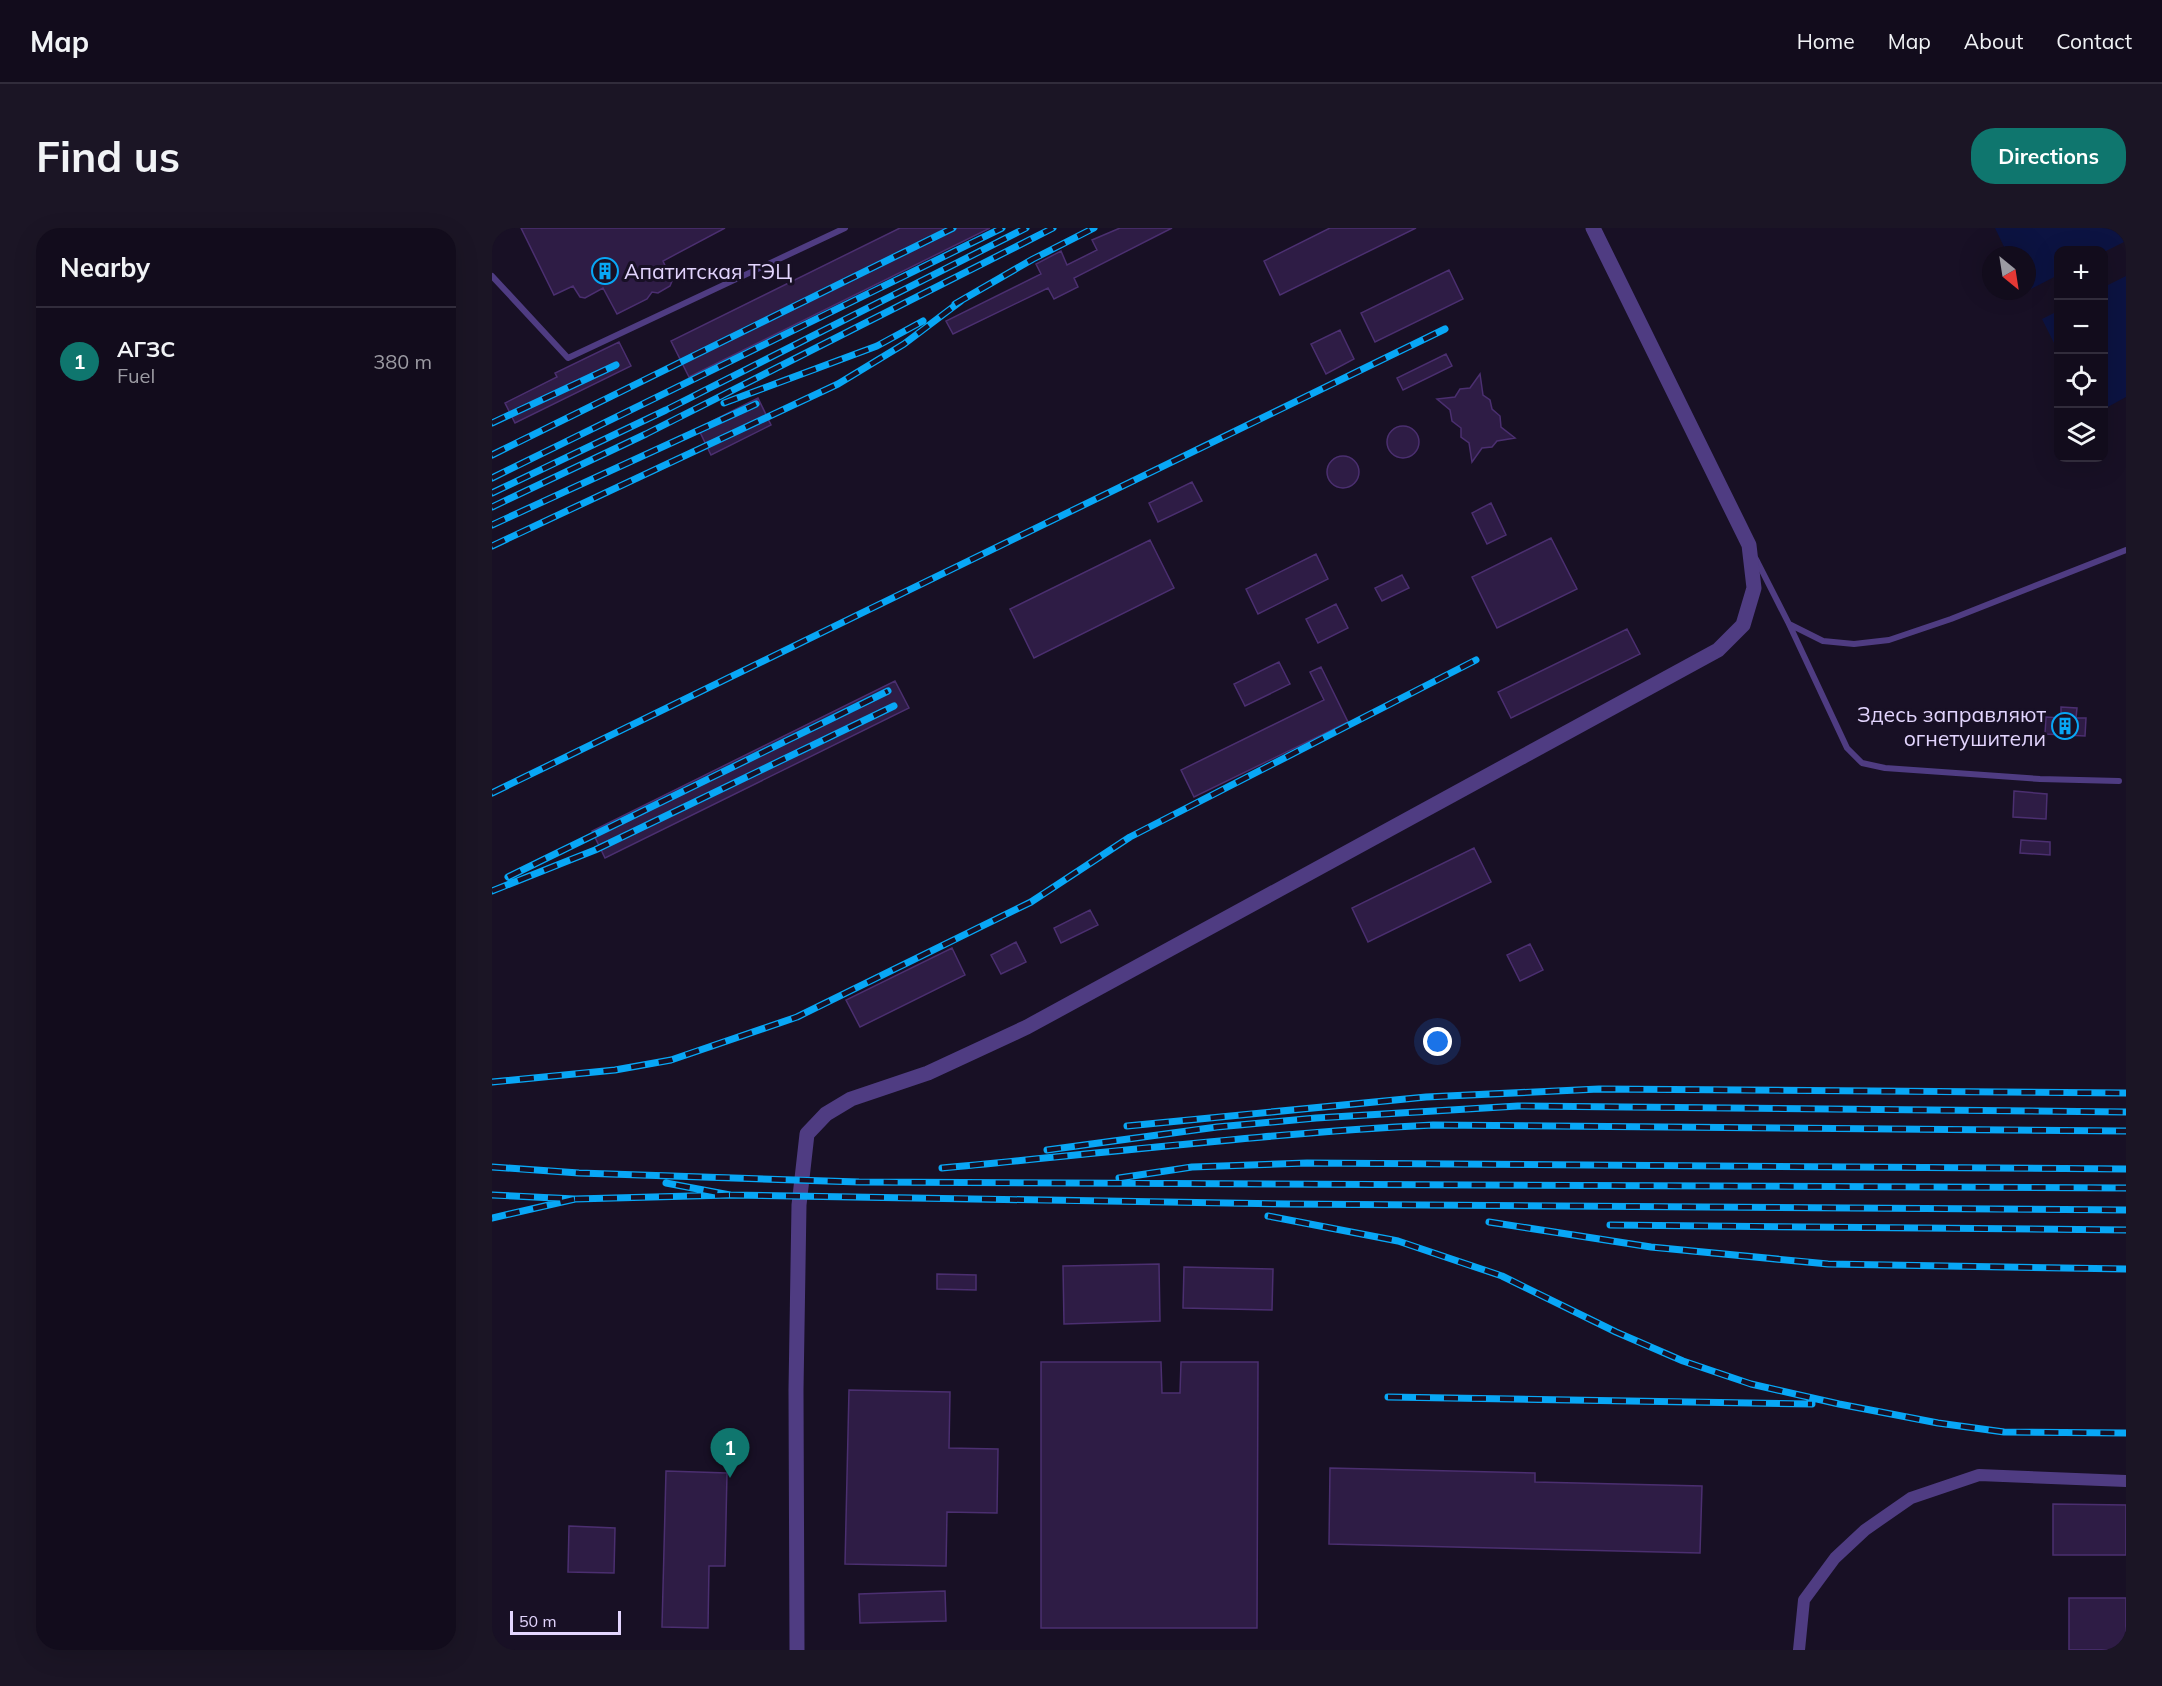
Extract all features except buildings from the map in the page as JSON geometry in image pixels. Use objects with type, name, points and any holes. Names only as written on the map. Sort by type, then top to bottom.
[{"type":"street","points":[[797,1650],[798,1229],[807,1134],[826,1114],[851,1099],[928,1073],[1027,1027],[1718,650],[1743,625],[1754,588],[1749,545],[1593,228]]},
{"type":"street","points":[[1799,1650],[1804,1600],[1836,1558],[1850,1544],[1865,1530],[1911,1498],[1979,1475],[2126,1481]]},
{"type":"lane","points":[[492,276],[568,358],[845,228]]},
{"type":"lane","points":[[1749,545],[1847,748],[1862,762],[1911,771],[2119,781]]},
{"type":"lane","points":[[1789,624],[1823,641],[1854,644],[1889,640],[1951,619],[2126,550]]},
{"type":"shaded area","points":[[1995,228],[2126,228],[2126,241],[2108,250],[2108,246],[2054,246],[2054,277],[2036,286],[2036,246],[2004,246]]},
{"type":"shaded area","points":[[2126,276],[2126,397],[2108,407],[2108,300],[2108,285]]},
{"type":"shaded area","points":[[2054,313],[2054,343],[2042,319]]},
{"type":"railway","points":[[492,455],[953,228]]},
{"type":"railway","points":[[492,478],[1002,228]]},
{"type":"railway","points":[[492,493],[666,410],[1026,228]]},
{"type":"railway","points":[[492,507],[646,434],[1053,228]]},
{"type":"railway","points":[[955,304],[1033,259],[1094,228]]},
{"type":"railway","points":[[492,546],[838,384],[904,344],[961,301]]},
{"type":"railway","points":[[724,403],[877,346],[923,321]]},
{"type":"railway","points":[[492,793],[1445,329]]},
{"type":"railway","points":[[492,423],[616,365]]},
{"type":"railway","points":[[492,525],[756,404]]},
{"type":"railway","points":[[492,1082],[615,1070],[671,1060],[797,1017],[1031,902],[1130,837],[1476,660]]},
{"type":"railway","points":[[508,877],[888,691]]},
{"type":"railway","points":[[492,891],[595,850],[894,706]]},
{"type":"railway","points":[[1127,1126],[1426,1097],[1599,1089],[2126,1093]]},
{"type":"railway","points":[[1047,1150],[1217,1127],[1316,1118],[1518,1106],[2126,1112]]},
{"type":"railway","points":[[942,1168],[1249,1138],[1433,1125],[2126,1131]]},
{"type":"railway","points":[[1119,1178],[1192,1167],[1307,1163],[2126,1169]]},
{"type":"railway","points":[[492,1167],[579,1173],[859,1182],[2126,1188]]},
{"type":"railway","points":[[575,1199],[730,1195],[666,1183]]},
{"type":"railway","points":[[492,1195],[575,1199],[492,1218]]},
{"type":"railway","points":[[730,1195],[1288,1204],[2126,1210]]},
{"type":"railway","points":[[1268,1216],[1398,1241],[1502,1276],[1616,1332],[1683,1361],[1751,1384],[1938,1423],[2004,1432],[2126,1433]]},
{"type":"railway","points":[[1489,1222],[1651,1247],[1828,1264],[2126,1269]]},
{"type":"railway","points":[[1610,1225],[2126,1230]]},
{"type":"railway","points":[[1388,1397],[1812,1404]]},
{"type":"place","name":"Апатитская ТЭЦ","points":[[605,271]]},
{"type":"place","name":"Здесь заправляют огнетушители","points":[[2065,726]]},
{"type":"place","name":"АГЗС","points":[[730,1478]]}]
